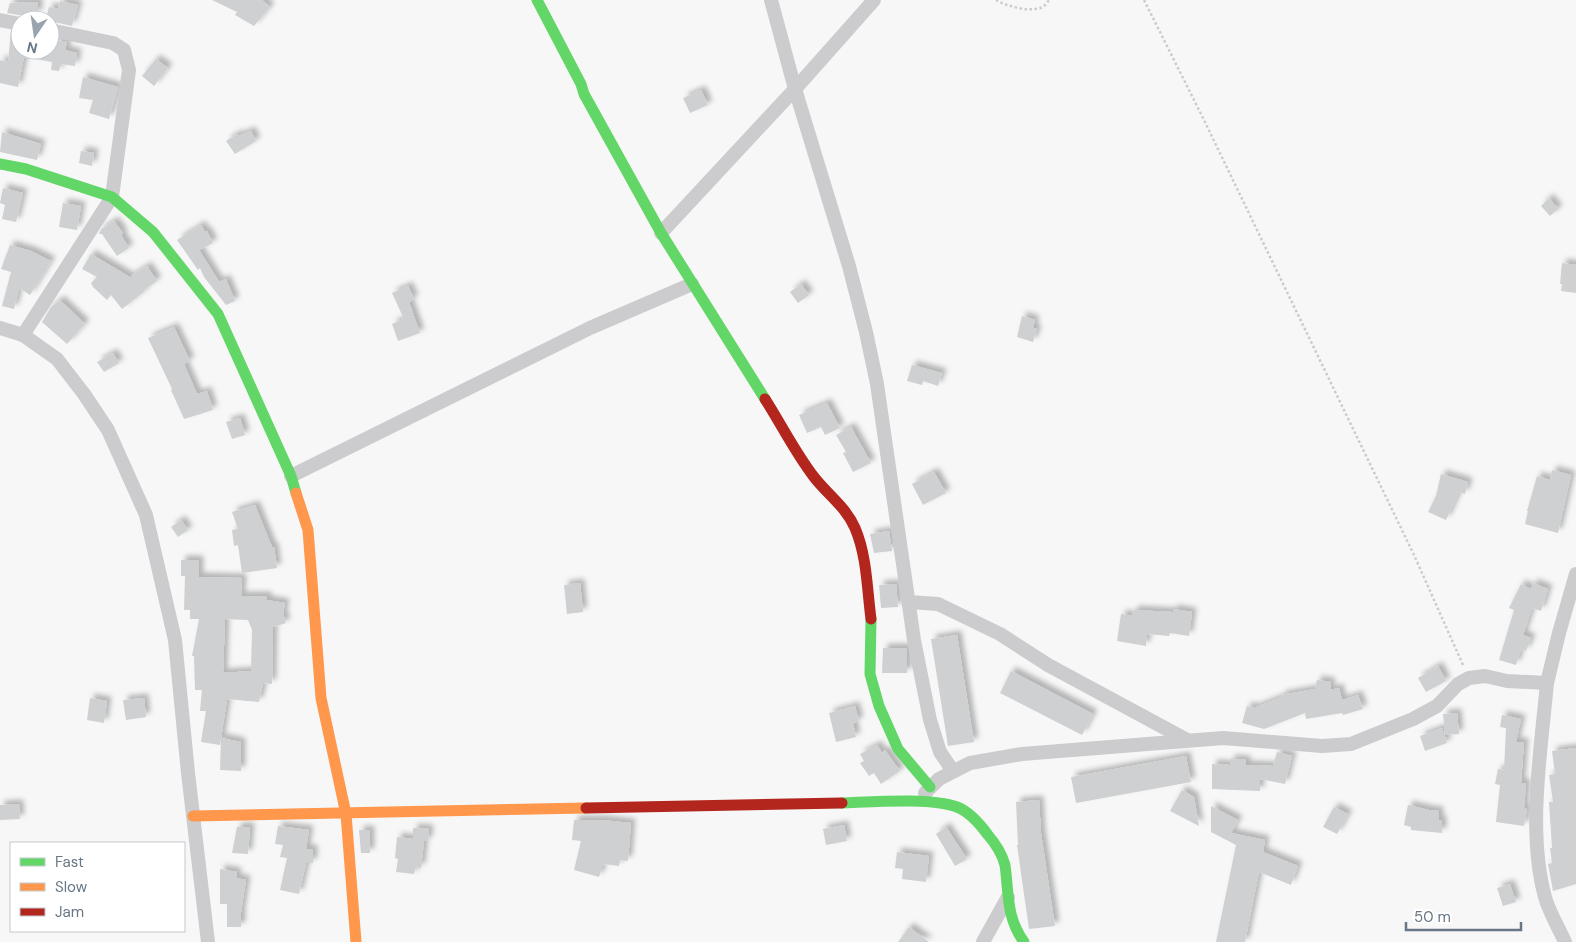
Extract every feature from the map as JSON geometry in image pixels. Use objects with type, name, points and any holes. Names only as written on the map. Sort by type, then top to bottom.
[{"type":"street","points":[[537,0],[581,84],[584,94],[661,233],[814,477],[847,513],[855,528],[865,567],[872,654],[870,674],[879,706],[898,748],[930,787]]},
{"type":"street","points":[[771,0],[795,89],[849,266],[866,332],[877,384],[914,640],[930,720],[940,752],[953,771]]},
{"type":"street","points":[[661,233],[795,89],[874,0]]},
{"type":"street","points":[[23,335],[112,197],[129,70],[124,50],[113,43],[60,32]]},
{"type":"street","points":[[0,164],[26,169],[112,197],[153,232],[218,314],[291,476],[308,530],[321,698],[346,814],[356,942]]},
{"type":"street","points":[[291,476],[590,328],[692,284]]},
{"type":"street","points":[[0,328],[23,335],[57,359],[84,394],[108,430],[146,515],[175,640],[208,942]]},
{"type":"street","points":[[1565,942],[1545,899],[1538,867],[1536,814],[1547,683],[1576,574]]},
{"type":"street","points":[[908,602],[938,604],[1000,634],[1048,665],[1187,740]]},
{"type":"street","points":[[913,802],[939,779],[970,763],[1022,754],[1223,738],[1322,746],[1351,744],[1421,715],[1437,706],[1458,684],[1469,678],[1485,676],[1506,681],[1547,683]]},
{"type":"street","points":[[193,816],[913,802],[956,807],[969,814],[986,831],[999,850],[1005,863],[1008,909],[1011,922],[1024,942]]},
{"type":"street","points":[[983,942],[1008,896]]},
{"type":"path","points":[[996,0],[1002,4],[1031,9],[1040,8],[1049,0]]},
{"type":"path","points":[[1144,0],[1414,555],[1469,678]]},
{"type":"building","points":[[212,0],[262,0],[270,7],[254,26],[235,15],[237,12]]},
{"type":"building","points":[[60,1],[78,5],[72,26],[60,23],[60,10],[48,10],[49,7],[58,9]]},
{"type":"building","points":[[38,2],[38,10],[10,10],[10,14],[7,13],[10,3]]},
{"type":"building","points":[[10,41],[10,60],[23,60],[18,87],[0,83],[0,60],[8,62]]},
{"type":"building","points":[[60,41],[67,42],[65,50],[77,53],[75,66],[61,64],[59,71],[51,70],[52,62],[41,60],[60,60]]},
{"type":"building","points":[[156,59],[168,68],[154,86],[142,76]]},
{"type":"building","points":[[83,77],[118,87],[109,119],[89,113],[93,100],[79,98]]},
{"type":"building","points":[[701,90],[708,105],[690,113],[683,98]]},
{"type":"building","points":[[251,131],[256,141],[235,154],[226,141],[237,134],[238,136]]},
{"type":"building","points":[[2,132],[41,144],[37,160],[0,152]]},
{"type":"building","points":[[81,151],[94,153],[92,166],[79,163]]},
{"type":"building","points":[[3,188],[23,193],[16,222],[2,219],[5,205],[0,203]]},
{"type":"building","points":[[1549,198],[1558,209],[1550,216],[1541,206]]},
{"type":"building","points":[[63,203],[81,206],[77,230],[59,227]]},
{"type":"building","points":[[114,221],[123,233],[121,235],[129,248],[117,256],[102,234],[99,234],[101,229]]},
{"type":"building","points":[[201,225],[205,232],[207,231],[213,243],[199,250],[219,282],[226,279],[235,301],[226,305],[204,277],[200,268],[198,270],[177,240]]},
{"type":"building","points":[[10,245],[31,251],[51,261],[30,295],[19,288],[14,309],[2,306],[11,272],[1,269]]},
{"type":"building","points":[[91,254],[133,279],[131,276],[147,266],[157,281],[122,309],[111,295],[107,300],[93,287],[91,283],[97,277],[82,269]]},
{"type":"building","points":[[1562,263],[1576,265],[1576,293],[1561,291]]},
{"type":"building","points":[[801,284],[809,295],[798,303],[790,292]]},
{"type":"building","points":[[408,286],[414,299],[409,302],[420,333],[398,341],[392,324],[404,319],[392,293]]},
{"type":"building","points":[[60,300],[85,324],[67,344],[42,322],[51,307]]},
{"type":"building","points":[[1022,316],[1035,320],[1033,328],[1037,329],[1033,342],[1017,337]]},
{"type":"building","points":[[174,327],[190,361],[184,364],[197,394],[207,391],[213,410],[184,419],[148,338]]},
{"type":"building","points":[[113,353],[119,363],[104,372],[97,362]]},
{"type":"building","points":[[912,365],[942,373],[938,386],[923,381],[922,385],[907,381]]},
{"type":"building","points":[[827,403],[840,428],[825,435],[821,427],[807,433],[799,415]]},
{"type":"building","points":[[240,418],[245,435],[232,439],[226,422]]},
{"type":"building","points":[[851,427],[871,463],[853,472],[843,453],[846,452],[836,435]]},
{"type":"building","points":[[1552,470],[1571,475],[1558,533],[1525,524],[1537,476],[1550,480]]},
{"type":"building","points":[[934,472],[946,493],[923,505],[912,484]]},
{"type":"building","points":[[1441,474],[1468,482],[1465,494],[1459,492],[1446,520],[1428,512],[1436,496]]},
{"type":"building","points":[[255,505],[272,547],[274,547],[277,568],[242,573],[238,545],[234,546],[232,530],[238,529],[232,512]]},
{"type":"building","points":[[181,520],[188,530],[178,537],[171,527]]},
{"type":"building","points":[[889,531],[892,551],[874,553],[870,534]]},
{"type":"building","points":[[181,560],[199,560],[199,577],[242,578],[241,596],[267,596],[267,600],[285,603],[283,614],[286,623],[273,627],[272,684],[263,683],[259,702],[227,699],[220,745],[201,742],[206,711],[200,711],[202,690],[195,690],[194,656],[192,656],[199,619],[190,619],[190,610],[184,610],[185,576],[181,576]],"holes":[[[225,619],[248,620],[252,630],[251,671],[223,673]]]},
{"type":"building","points":[[580,583],[583,612],[567,614],[564,585]]},
{"type":"building","points":[[1533,583],[1548,589],[1541,611],[1532,608],[1523,635],[1531,638],[1526,651],[1521,649],[1516,665],[1499,660],[1514,610],[1509,608],[1521,584],[1531,589]]},
{"type":"building","points":[[896,584],[898,607],[881,608],[879,585]]},
{"type":"building","points":[[1173,609],[1192,612],[1189,636],[1170,633],[1169,636],[1147,634],[1146,646],[1117,641],[1121,614],[1132,616],[1134,610],[1173,612]]},
{"type":"building","points":[[957,635],[974,742],[948,746],[931,639]]},
{"type":"building","points":[[883,648],[907,648],[907,673],[882,673]]},
{"type":"building","points":[[1438,666],[1446,681],[1426,692],[1418,678]]},
{"type":"building","points":[[1011,671],[1093,714],[1082,735],[1000,693]]},
{"type":"building","points":[[1317,680],[1331,682],[1330,690],[1339,688],[1342,700],[1358,695],[1363,709],[1343,715],[1342,713],[1306,719],[1305,713],[1264,729],[1242,723],[1247,706],[1254,708],[1282,697],[1281,695],[1315,689]]},
{"type":"building","points":[[90,698],[107,701],[104,723],[87,720]]},
{"type":"building","points":[[144,698],[146,717],[126,720],[123,700]]},
{"type":"building","points":[[855,706],[859,721],[853,723],[856,737],[836,742],[829,713]]},
{"type":"building","points":[[1457,713],[1459,734],[1445,735],[1443,714]]},
{"type":"building","points":[[1502,715],[1521,719],[1516,742],[1524,742],[1521,783],[1526,783],[1524,808],[1527,809],[1524,826],[1496,822],[1500,785],[1495,784],[1498,769],[1504,770],[1506,728],[1500,727]]},
{"type":"building","points":[[1442,728],[1447,743],[1425,751],[1420,736]]},
{"type":"building","points":[[221,738],[241,742],[241,771],[220,770]]},
{"type":"building","points":[[877,745],[882,753],[885,750],[900,771],[881,784],[874,773],[869,776],[860,763],[864,761],[860,754]]},
{"type":"building","points":[[1576,748],[1576,884],[1553,891],[1548,864],[1552,863],[1549,802],[1553,802],[1549,775],[1555,774],[1552,751]]},
{"type":"building","points":[[1277,752],[1292,756],[1285,784],[1260,779],[1260,791],[1212,789],[1212,764],[1230,765],[1230,759],[1246,760],[1246,765],[1273,766]]},
{"type":"building","points":[[1186,756],[1191,782],[1076,803],[1071,777]]},
{"type":"building","points":[[1182,790],[1194,797],[1199,826],[1170,811]]},
{"type":"building","points":[[1039,800],[1041,833],[1055,926],[1029,929],[1017,845],[1016,802]]},
{"type":"building","points":[[19,804],[20,819],[0,820],[0,805]]},
{"type":"building","points":[[1408,805],[1439,811],[1439,820],[1442,820],[1442,833],[1411,830],[1411,827],[1404,825]]},
{"type":"building","points":[[1211,806],[1238,820],[1231,833],[1265,840],[1263,852],[1298,866],[1291,885],[1259,872],[1245,942],[1216,942],[1236,845],[1211,832]]},
{"type":"building","points":[[1334,807],[1348,814],[1337,834],[1323,827]]},
{"type":"building","points":[[574,820],[631,823],[628,861],[620,860],[619,866],[603,864],[599,877],[574,870],[581,841],[572,840]]},
{"type":"building","points":[[844,825],[847,841],[826,845],[823,829]]},
{"type":"building","points":[[278,826],[309,830],[306,849],[313,849],[313,863],[306,863],[299,894],[280,890],[287,858],[280,857],[283,845],[275,844]]},
{"type":"building","points":[[237,827],[250,827],[248,854],[232,853]]},
{"type":"building","points":[[946,827],[967,859],[955,866],[936,834]]},
{"type":"building","points":[[413,828],[429,829],[428,841],[424,841],[421,868],[416,867],[414,874],[396,872],[398,859],[395,858],[397,837],[413,839]]},
{"type":"building","points":[[359,830],[370,830],[370,853],[361,853]]},
{"type":"building","points":[[897,852],[929,856],[926,882],[902,879],[903,869],[895,868]]},
{"type":"building","points":[[220,869],[237,872],[236,878],[246,880],[241,912],[241,927],[227,927],[227,904],[220,904]]},
{"type":"building","points":[[1510,884],[1516,902],[1503,906],[1497,888]]},
{"type":"building","points":[[909,927],[929,942],[898,942]]},
{"type":"traffic: fast","points":[[537,0],[581,84],[584,94],[661,233],[765,399]]},
{"type":"traffic: fast","points":[[0,164],[26,169],[112,197],[153,232],[218,314],[291,476],[296,493]]},
{"type":"traffic: fast","points":[[871,619],[870,674],[879,706],[898,749],[930,787]]},
{"type":"traffic: fast","points":[[842,803],[932,802],[957,807],[966,812],[982,827],[996,845],[1002,857],[1005,865],[1011,914],[1018,933],[1024,942]]},
{"type":"traffic: slow","points":[[296,493],[308,530],[321,698],[346,814],[356,942]]},
{"type":"traffic: slow","points":[[193,816],[586,808]]},
{"type":"traffic: jam","points":[[765,399],[807,468],[842,507],[855,528],[864,561],[871,619]]},
{"type":"traffic: jam","points":[[586,808],[842,803]]}]
